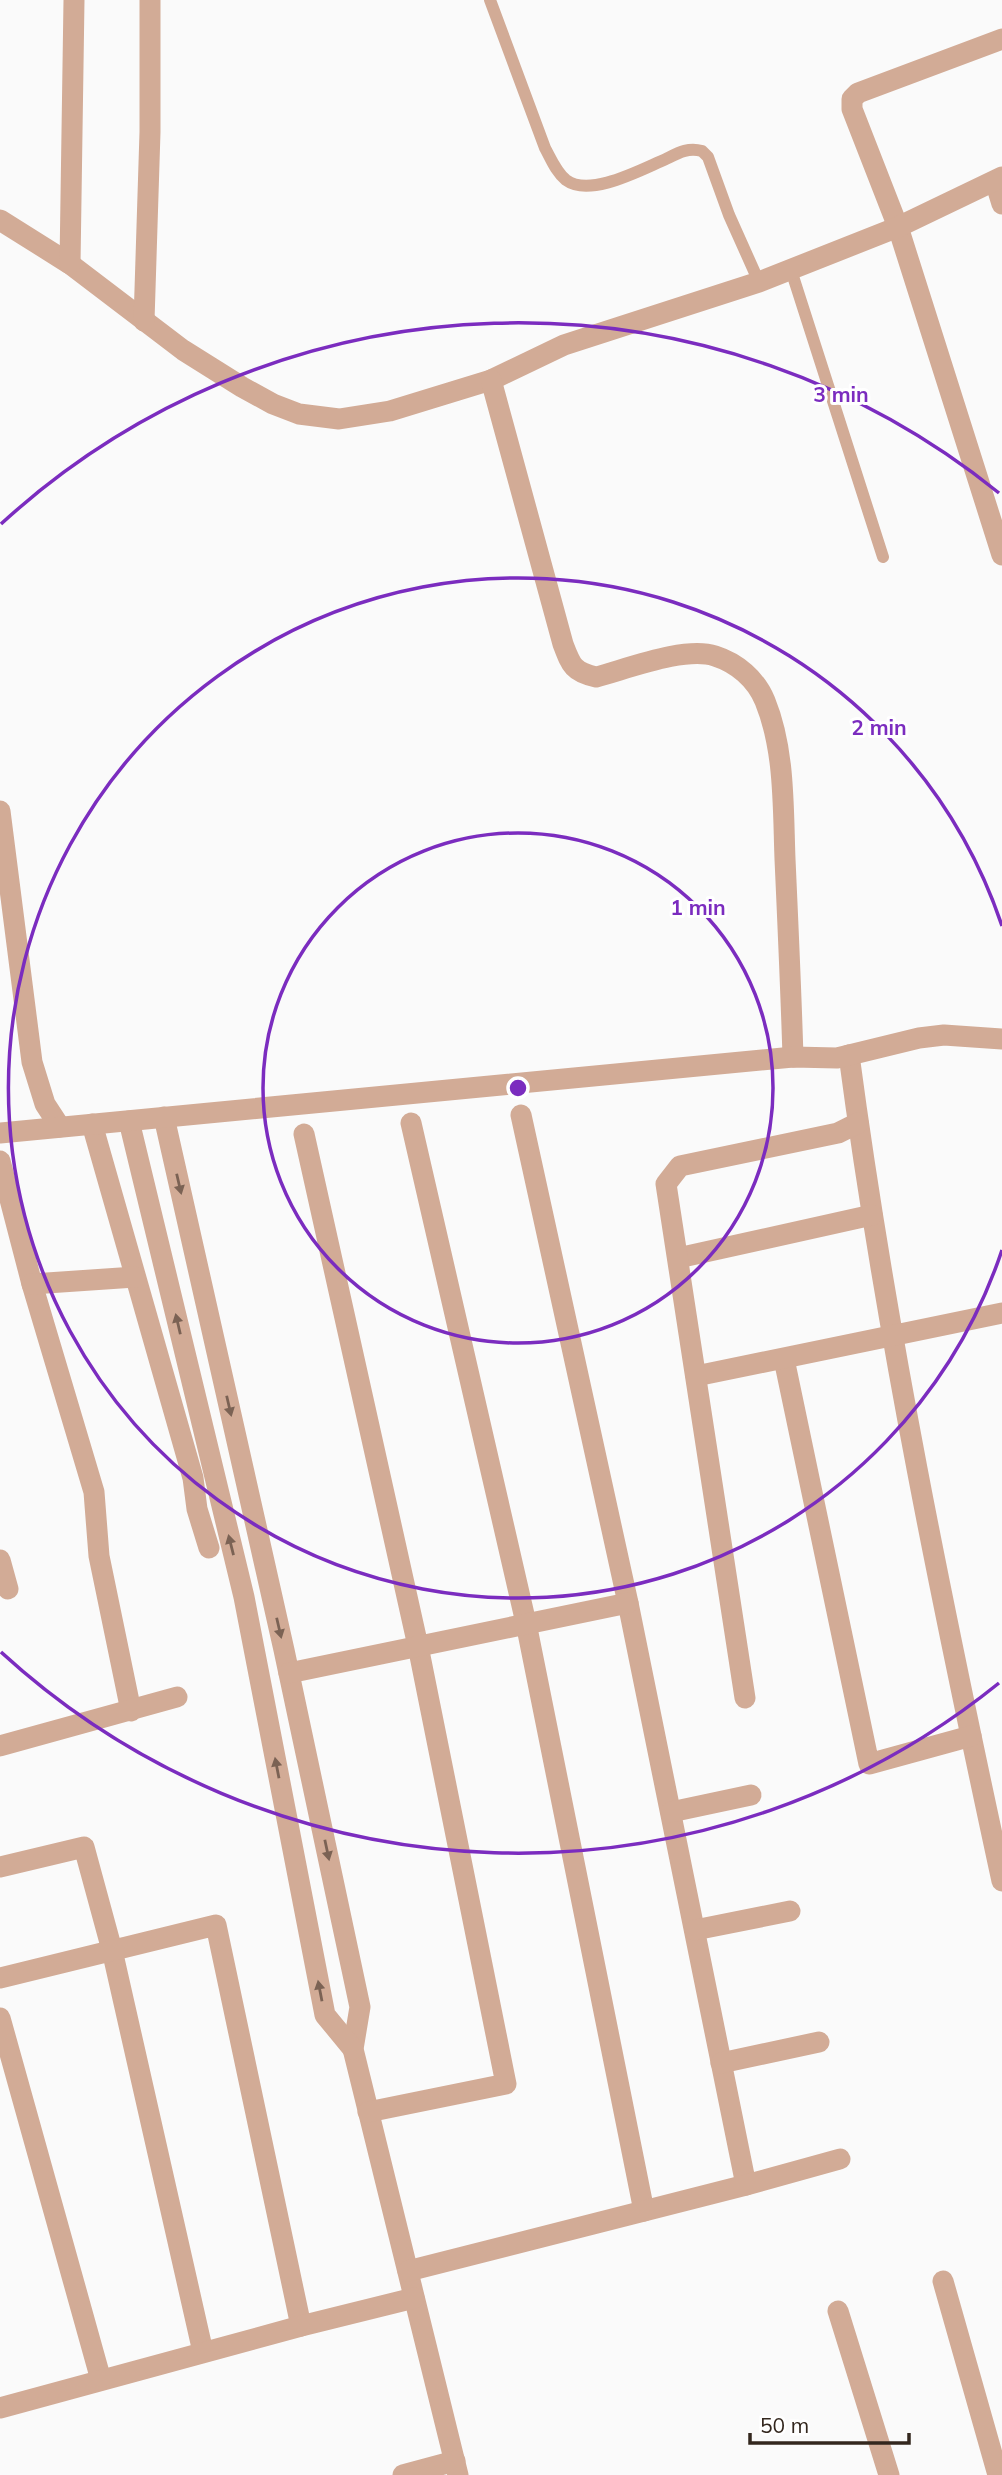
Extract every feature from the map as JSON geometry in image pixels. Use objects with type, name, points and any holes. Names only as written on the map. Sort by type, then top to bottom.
[{"type":"street","points":[[70,264],[74,0]]},
{"type":"street","points":[[145,321],[150,0]]},
{"type":"street","points":[[1002,39],[858,93],[852,99],[852,109],[898,227],[1002,555]]},
{"type":"street","points":[[0,220],[70,264],[183,350],[242,387],[299,414],[339,419],[390,411],[491,380],[564,345],[791,270],[898,227],[999,179],[1002,204]]},
{"type":"street","points":[[491,380],[564,644],[571,663],[580,674],[596,677],[689,652],[712,655],[731,662],[747,674],[764,699],[775,732],[782,783],[793,1057]]},
{"type":"street","points":[[0,811],[32,1062],[39,1091],[60,1127]]},
{"type":"street","points":[[0,1133],[793,1057],[837,1058],[919,1038],[944,1035],[1002,1039]]},
{"type":"street","points":[[849,1055],[872,1215],[952,1650],[999,1856],[1002,1881]]},
{"type":"street","points":[[522,1115],[628,1603],[746,2185]]},
{"type":"street","points":[[164,1117],[289,1673],[359,2007],[353,2049],[456,2468],[403,2475]]},
{"type":"street","points":[[129,1121],[244,1597],[325,2015],[353,2049]]},
{"type":"street","points":[[745,1698],[666,1184],[680,1166],[838,1133],[858,1123]]},
{"type":"street","points":[[92,1124],[193,1478],[197,1510],[209,1548]]},
{"type":"street","points":[[411,1124],[526,1623],[644,2211]]},
{"type":"street","points":[[304,1134],[418,1646],[506,2084],[368,2112]]},
{"type":"street","points":[[0,1161],[32,1284],[94,1492],[99,1556],[131,1711]]},
{"type":"street","points":[[678,1258],[872,1215]]},
{"type":"street","points":[[32,1284],[135,1277]]},
{"type":"street","points":[[696,1376],[1002,1313]]},
{"type":"street","points":[[785,1359],[869,1764],[971,1736]]},
{"type":"street","points":[[0,1560],[8,1589]]},
{"type":"street","points":[[289,1673],[628,1603]]},
{"type":"street","points":[[0,1746],[177,1697]]},
{"type":"street","points":[[671,1812],[751,1795]]},
{"type":"street","points":[[0,1867],[84,1847],[112,1950],[203,2352]]},
{"type":"street","points":[[695,1930],[790,1911]]},
{"type":"street","points":[[0,1978],[216,1925],[301,2326]]},
{"type":"street","points":[[0,2018],[101,2380]]},
{"type":"street","points":[[722,2063],[819,2042]]},
{"type":"street","points":[[408,2271],[841,2159]]},
{"type":"street","points":[[943,2281],[998,2475]]},
{"type":"street","points":[[0,2408],[414,2298]]},
{"type":"street","points":[[838,2311],[889,2475]]},
{"type":"lane","points":[[490,0],[545,148],[566,180],[576,185],[598,184],[620,178],[686,150],[702,151],[708,157],[742,247],[760,282]]},
{"type":"lane","points":[[791,270],[883,557]]}]
